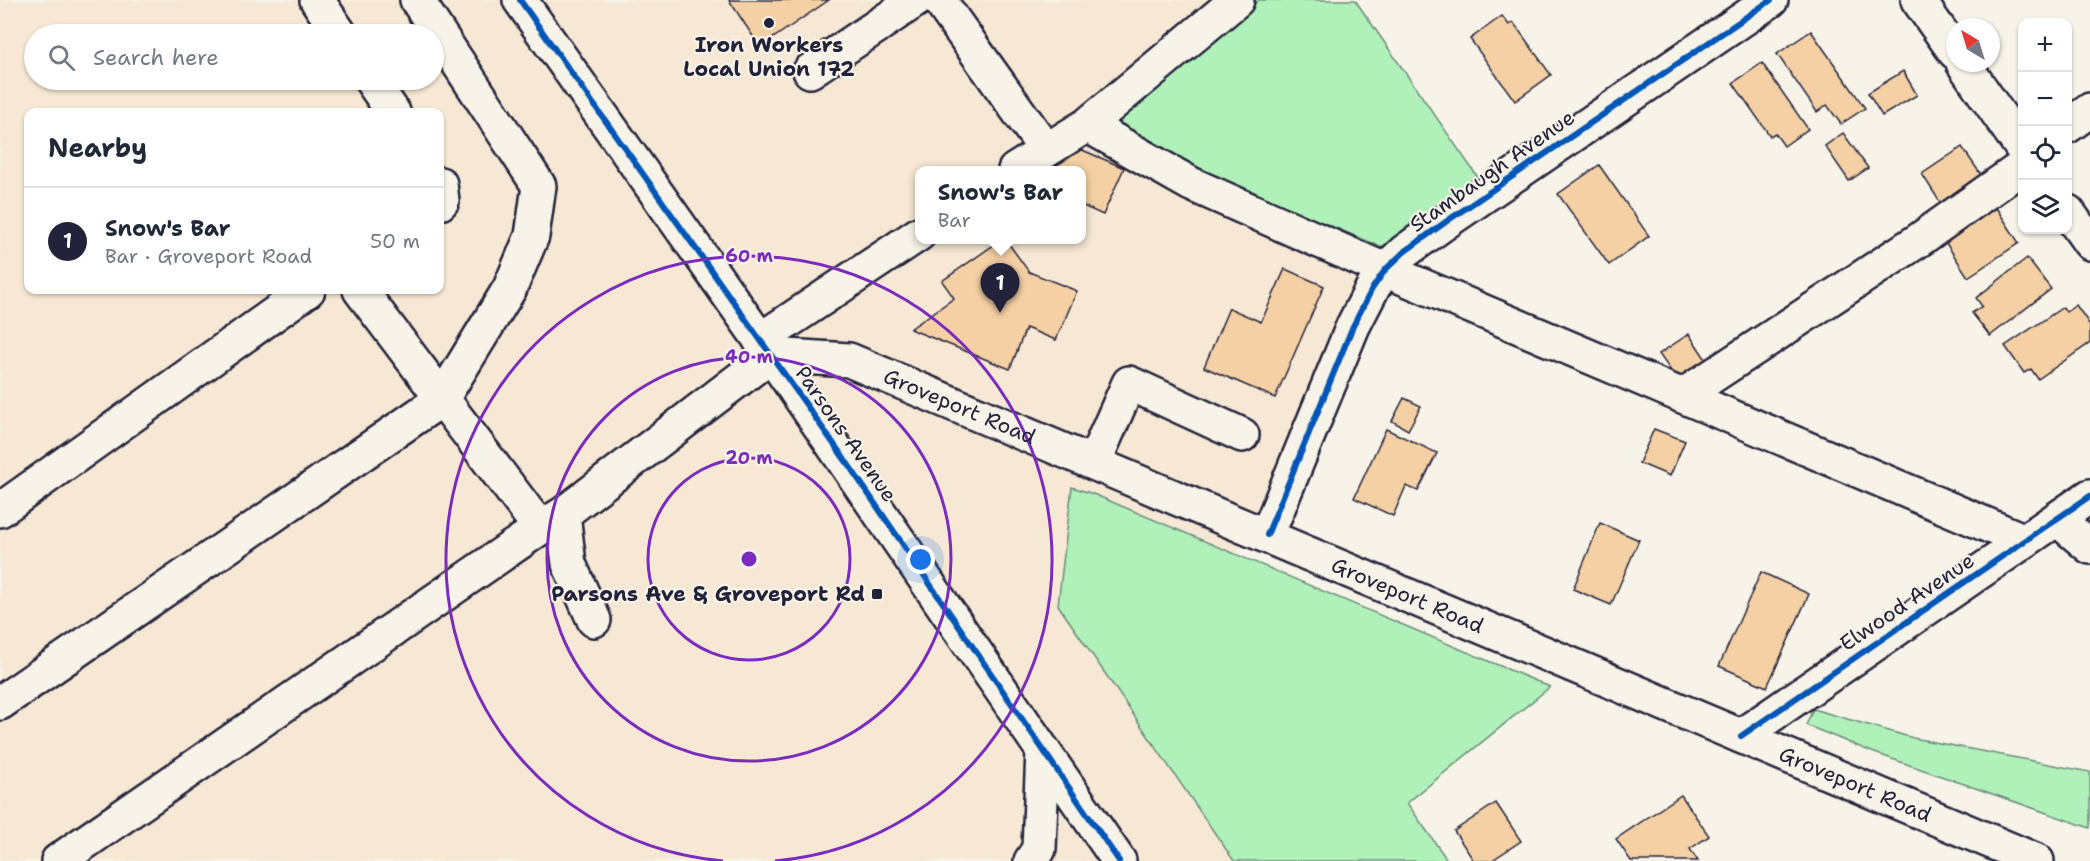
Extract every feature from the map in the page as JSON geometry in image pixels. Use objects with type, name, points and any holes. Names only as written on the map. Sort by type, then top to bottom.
[{"type":"street","points":[[317,0],[333,24]]},
{"type":"street","points":[[417,0],[433,24]]},
{"type":"street","name":"Parsons Avenue","points":[[520,0],[765,347],[1119,861]]},
{"type":"street","points":[[810,71],[916,0]]},
{"type":"street","points":[[939,0],[1046,150]]},
{"type":"street","points":[[1022,166],[1087,125],[1237,0]]},
{"type":"street","name":"Stambaugh Avenue","points":[[1267,535],[1353,326],[1372,289],[1385,270],[1404,252],[1447,221],[1771,0]]},
{"type":"street","points":[[1918,0],[1946,39]]},
{"type":"street","points":[[0,703],[442,399],[510,288],[532,236],[538,186],[444,42]]},
{"type":"street","points":[[1969,72],[2018,142]]},
{"type":"street","points":[[378,90],[390,108]]},
{"type":"street","points":[[2072,123],[2090,110]]},
{"type":"street","points":[[1087,125],[1191,184],[1385,270],[2025,541]]},
{"type":"street","points":[[1682,396],[1919,240],[2018,170]]},
{"type":"street","points":[[2072,219],[2090,243]]},
{"type":"street","points":[[58,861],[551,521],[765,347],[915,237]]},
{"type":"street","points":[[0,510],[302,294]]},
{"type":"street","points":[[363,294],[442,399],[551,521],[594,620]]},
{"type":"street","name":"Groveport Road","points":[[765,347],[849,360],[2037,861]]},
{"type":"street","points":[[1094,462],[1129,382],[1242,435]]},
{"type":"street","name":"Elwood Avenue","points":[[1741,736],[2090,496]]},
{"type":"street","points":[[2057,519],[2090,547]]},
{"type":"street","points":[[1031,861],[1039,849],[1043,750]]},
{"type":"shaded area","points":[[0,0],[1259,0],[1086,124],[1382,247],[1236,554],[1072,487],[1058,605],[1234,861],[0,861]]},
{"type":"green space","points":[[1259,0],[1355,0],[1477,176],[1382,247],[1085,124]]},
{"type":"green space","points":[[1072,487],[1550,687],[1407,803],[1448,861],[1234,861],[1058,605]]},
{"type":"green space","points":[[1813,709],[1913,738],[2090,772],[2090,828],[1872,752],[1806,725]]},
{"type":"building","name":"Iron Workers Local Union 172","points":[[729,0],[829,0],[760,47]]},
{"type":"building","points":[[1502,16],[1509,25],[1513,22],[1551,75],[1515,101],[1470,39]]},
{"type":"building","points":[[1811,31],[1865,108],[1841,124],[1827,105],[1817,112],[1777,54]]},
{"type":"building","points":[[1762,63],[1808,129],[1784,146],[1775,133],[1770,136],[1733,83]]},
{"type":"building","points":[[1903,71],[1917,95],[1882,116],[1868,93]]},
{"type":"building","points":[[1843,133],[1868,168],[1849,181],[1825,146]]},
{"type":"building","points":[[1073,146],[1124,168],[1103,215],[1086,207],[1086,166],[1043,166]]},
{"type":"building","points":[[1962,147],[1984,179],[1943,207],[1922,174]]},
{"type":"building","points":[[1599,165],[1649,236],[1609,265],[1558,194]]},
{"type":"building","points":[[1993,203],[2019,243],[1968,277],[1942,237]]},
{"type":"building","points":[[995,244],[1009,244],[1029,272],[1077,291],[1056,340],[1026,328],[1010,369],[910,329],[954,298],[942,281]]},
{"type":"building","points":[[2027,258],[2051,289],[1990,336],[1972,313],[1982,306],[1976,298]]},
{"type":"building","points":[[1285,269],[1324,286],[1275,398],[1204,367],[1229,308],[1261,322]]},
{"type":"building","points":[[2076,305],[2090,325],[2090,343],[2038,379],[2031,369],[2024,373],[2005,346],[2063,307],[2066,312]]},
{"type":"building","points":[[1689,334],[1707,361],[1678,381],[1659,354]]},
{"type":"building","points":[[1404,398],[1421,406],[1408,430],[1392,421]]},
{"type":"building","points":[[1386,429],[1437,453],[1418,491],[1406,486],[1393,516],[1354,498]]},
{"type":"building","points":[[1654,429],[1685,441],[1670,476],[1639,463]]},
{"type":"building","points":[[1600,523],[1639,540],[1611,605],[1573,589]]},
{"type":"building","points":[[1761,572],[1809,594],[1767,687],[1719,666]]},
{"type":"building","points":[[1681,795],[1709,836],[1690,849],[1698,861],[1631,861],[1616,839]]},
{"type":"building","points":[[1496,803],[1521,841],[1491,861],[1474,861],[1454,831]]},
{"type":"cycle path","points":[[520,0],[848,464],[1119,861]]},
{"type":"cycle path","points":[[1267,535],[1353,326],[1372,289],[1385,270],[1404,252],[1447,221],[1771,0]]},
{"type":"cycle path","points":[[1741,736],[2090,496]]},
{"type":"place","name":"Iron Workers Local Union 172","points":[[769,23]]},
{"type":"place","name":"Snow's Bar","points":[[1000,313]]},
{"type":"place","name":"Parsons Ave & Groveport Rd","points":[[877,594]]}]
